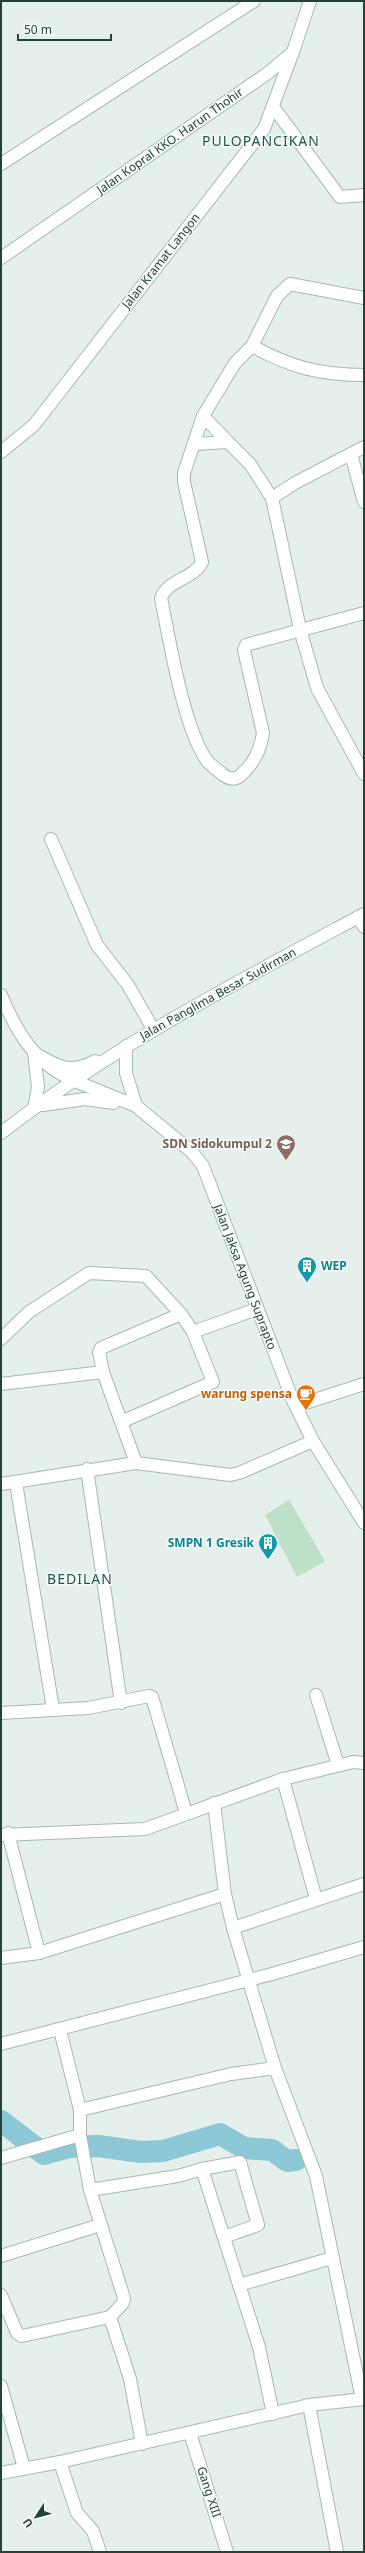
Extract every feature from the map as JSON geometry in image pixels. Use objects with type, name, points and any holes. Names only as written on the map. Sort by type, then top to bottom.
[{"type":"street","points":[[1,164],[254,1]]},
{"type":"street","points":[[293,52],[310,1]]},
{"type":"street","name":"Jalan Kramat Langon","points":[[1,452],[34,426],[264,129],[274,108],[293,52]]},
{"type":"street","name":"Jalan Kopral KKO. Harun Thohir","points":[[1,258],[268,73],[293,52]]},
{"type":"street","points":[[274,108],[340,197],[364,195]]},
{"type":"street","points":[[364,298],[290,284],[277,296],[252,346],[235,363],[203,416],[195,444],[184,473],[184,482],[202,562],[197,570],[166,590],[161,598],[176,672],[192,730],[208,762],[226,777],[231,779],[239,777],[253,763],[261,746],[263,733],[245,647],[248,644],[300,629],[364,614]]},
{"type":"street","points":[[252,346],[280,362],[313,371],[364,375]]},
{"type":"street","points":[[203,416],[250,464],[272,498],[300,629],[317,688],[364,774]]},
{"type":"street","points":[[195,444],[228,442]]},
{"type":"street","points":[[272,498],[295,483],[364,447]]},
{"type":"street","points":[[352,454],[364,502]]},
{"type":"street","points":[[51,840],[97,945],[128,985],[153,1029]]},
{"type":"street","name":"Jalan Panglima Besar Sudirman","points":[[1,1133],[34,1108],[153,1029],[362,919]]},
{"type":"street","points":[[1,995],[15,1028],[34,1052],[60,1067],[74,1069],[126,1046],[126,1072],[136,1106],[85,1099],[34,1108],[38,1086],[34,1052]]},
{"type":"street","points":[[1,1022],[15,1028]]},
{"type":"street","name":"Jalan Jaksa Agung Suprapto","points":[[34,1052],[56,1071],[75,1081],[136,1106],[192,1152],[203,1166],[257,1309],[296,1406],[313,1441],[364,1523]]},
{"type":"street","points":[[1,1338],[29,1312],[89,1273],[146,1276],[181,1314],[193,1332],[213,1382],[121,1422]]},
{"type":"street","points":[[193,1332],[257,1309]]},
{"type":"street","points":[[136,1463],[103,1372],[99,1352],[101,1348],[181,1314]]},
{"type":"street","points":[[1,1384],[103,1372]]},
{"type":"street","points":[[296,1406],[364,1384]]},
{"type":"street","points":[[1,1484],[16,1483],[87,1469],[136,1463],[230,1474],[239,1473],[313,1441]]},
{"type":"street","points":[[87,1469],[121,1703]]},
{"type":"street","points":[[16,1483],[53,1709]]},
{"type":"street","points":[[316,1695],[338,1765]]},
{"type":"street","points":[[1,1713],[88,1708],[121,1703],[149,1696],[154,1701],[186,1813]]},
{"type":"street","points":[[39,1953],[4,1834],[144,1829],[283,1779],[353,1762],[364,1763]]},
{"type":"street","points":[[283,1779],[316,1899]]},
{"type":"street","points":[[1,2473],[142,2444],[309,2405],[363,2399],[332,2258],[316,2176],[274,2068],[233,1928],[225,1894],[214,1803]]},
{"type":"street","points":[[233,1928],[364,1884]]},
{"type":"street","points":[[1,1958],[39,1953],[225,1894]]},
{"type":"street","points":[[1,2044],[60,2030],[248,1980],[364,1947]]},
{"type":"street","points":[[1,2294],[17,2333],[22,2336],[110,2317],[123,2303],[124,2298],[90,2190],[81,2136],[80,2110],[60,2030]]},
{"type":"street","points":[[80,2110],[231,2074],[274,2068]]},
{"type":"street","points":[[1,2158],[81,2136]]},
{"type":"street","points":[[90,2190],[178,2176],[202,2169],[240,2162],[258,2225],[224,2237]]},
{"type":"street","points":[[202,2169],[259,2347],[274,2414]]},
{"type":"street","points":[[1,2256],[100,2225]]},
{"type":"street","points":[[239,2285],[332,2258]]},
{"type":"street","points":[[110,2317],[130,2379],[142,2444]]},
{"type":"street","points":[[1,2386],[24,2468]]},
{"type":"street","points":[[309,2405],[337,2552]]},
{"type":"street","name":"Gang XIII","points":[[190,2433],[223,2551]]},
{"type":"street","points":[[60,2462],[77,2513],[93,2531],[100,2552]]},
{"type":"green space","points":[[289,1500],[325,1561],[297,1577],[265,1515]]},
{"type":"waterway","points":[[1,2121],[44,2154],[70,2147],[98,2146],[141,2152],[163,2151],[220,2134],[244,2148],[272,2150],[287,2161],[296,2160]]},
{"type":"place","name":"SDN Sidokumpul 2","points":[[286,1161]]},
{"type":"place","name":"WEP","points":[[307,1283]]},
{"type":"place","name":"warung spensa","points":[[306,1411]]},
{"type":"place","name":"SMPN 1 Gresik","points":[[268,1560]]},
{"type":"district","name":"PULOPANCIKAN","points":[[261,141]]},
{"type":"district","name":"BEDILAN","points":[[80,1579]]}]
